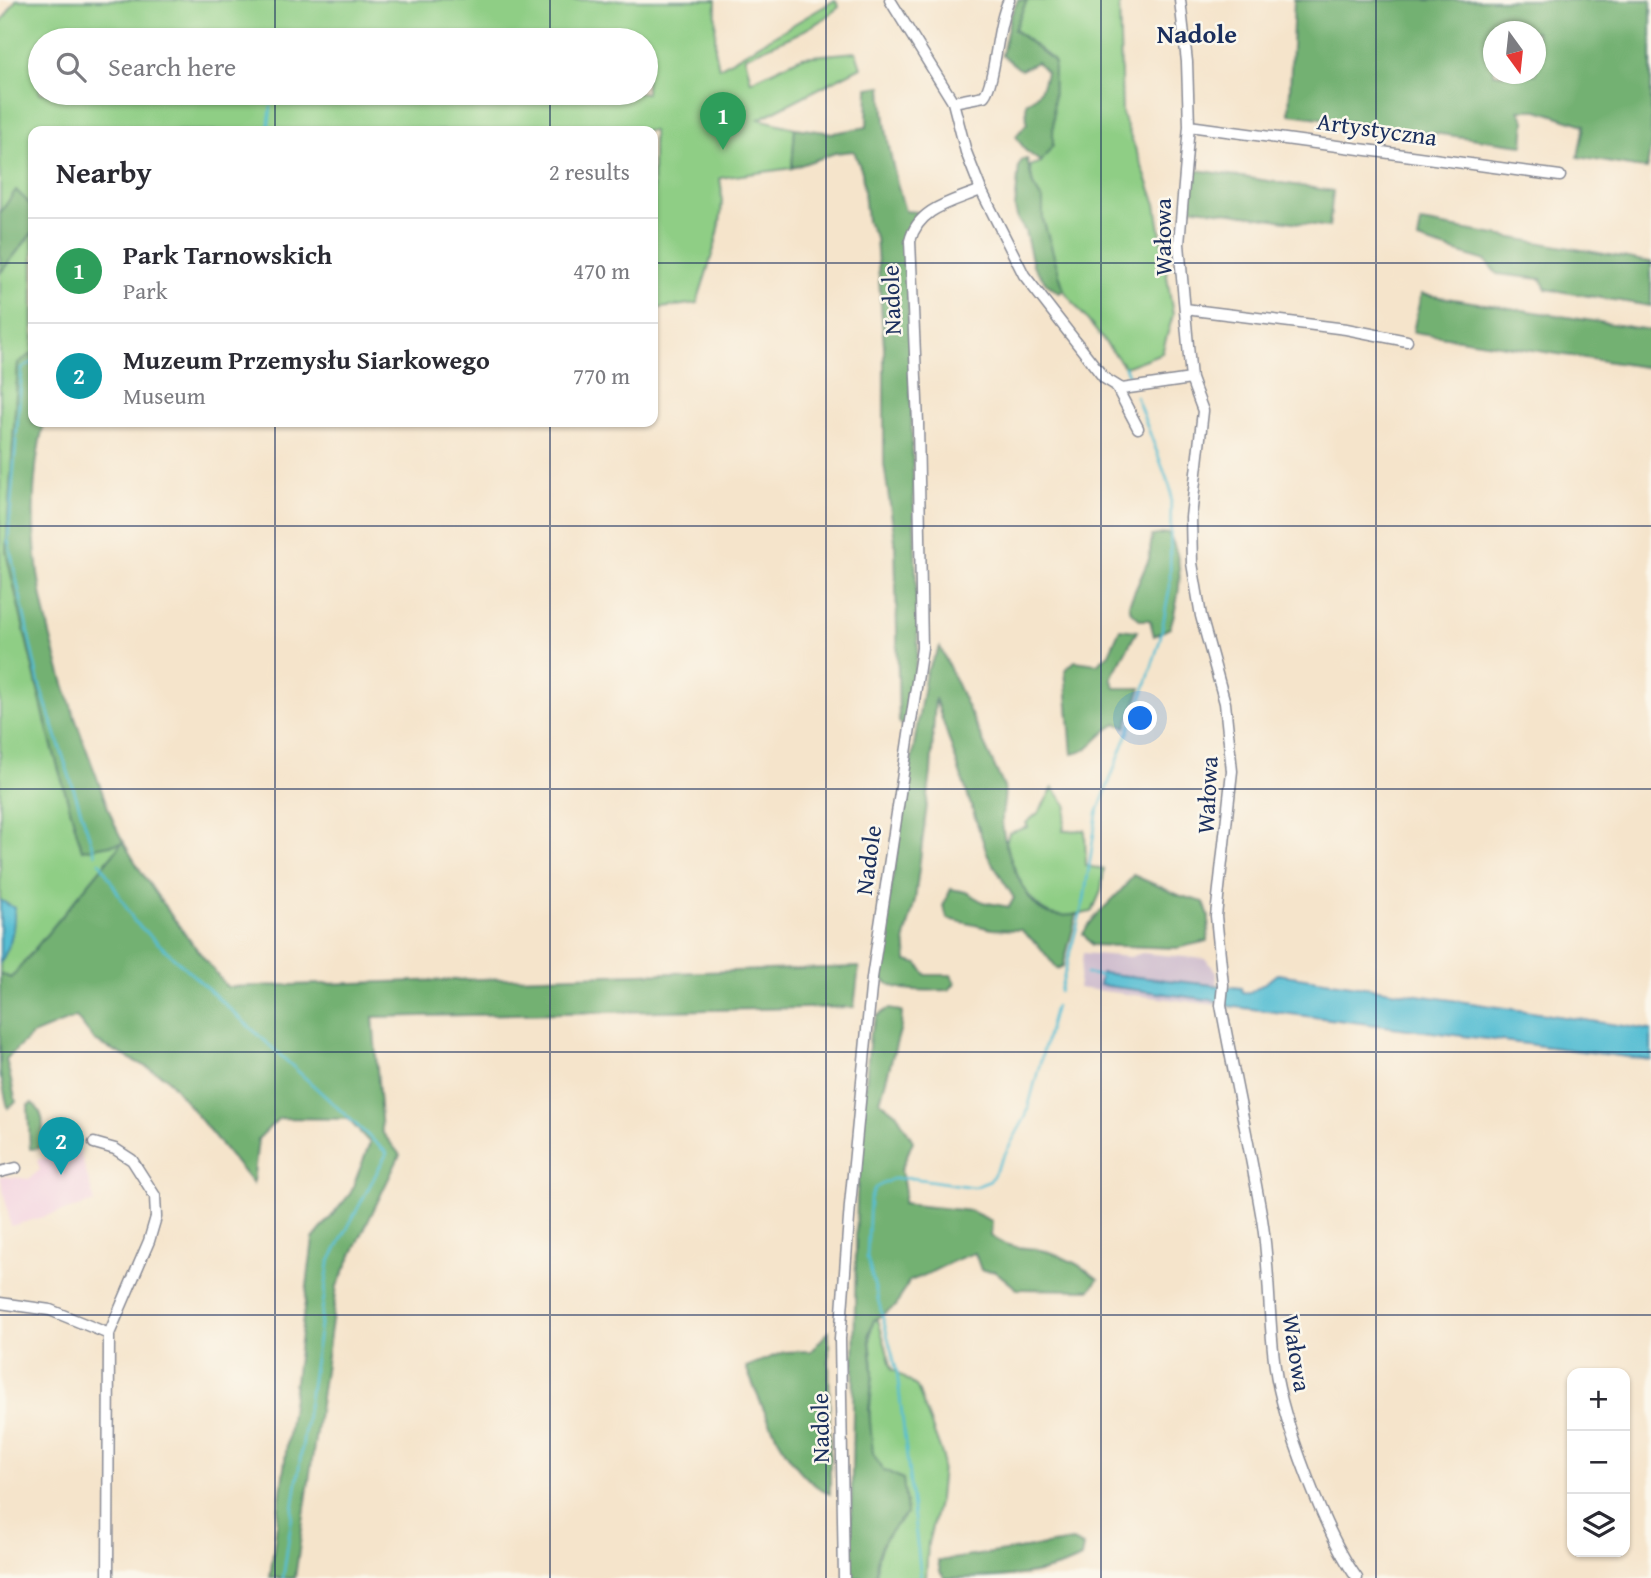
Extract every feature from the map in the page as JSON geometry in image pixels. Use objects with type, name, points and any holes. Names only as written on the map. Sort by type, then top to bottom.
[{"type":"street","points":[[890,0],[953,102],[965,152],[1024,275],[1104,378],[1117,388],[1138,428]]},
{"type":"street","points":[[953,102],[984,96],[989,90],[995,47],[1009,0]]},
{"type":"street","name":"Wałowa","points":[[1180,0],[1187,62],[1189,126],[1178,244],[1191,379],[1203,411],[1191,517],[1192,563],[1201,616],[1225,703],[1232,771],[1216,916],[1223,985],[1220,1005],[1262,1219],[1270,1328],[1281,1398],[1329,1524],[1342,1554],[1357,1578]]},
{"type":"street","name":"Artystyczna","points":[[1189,126],[1560,176]]},
{"type":"street","name":"Nadole","points":[[844,1578],[840,1339],[850,1205],[872,978],[922,648],[918,423],[910,241],[918,220],[926,213],[981,190]]},
{"type":"street","points":[[1185,309],[1346,329],[1407,341]]},
{"type":"street","points":[[1117,388],[1145,388],[1191,379]]},
{"type":"street","points":[[94,1143],[115,1149],[132,1160],[155,1196],[156,1217],[149,1241],[109,1334],[108,1578]]},
{"type":"street","points":[[0,1172],[16,1168]]},
{"type":"street","points":[[0,1303],[50,1310],[109,1334]]},
{"type":"shaded area","points":[[1083,953],[1130,957],[1142,953],[1206,959],[1217,973],[1215,1005],[1078,988]]},
{"type":"shaded area","points":[[79,1149],[95,1202],[11,1226],[0,1176],[29,1179],[40,1170],[37,1160]]},
{"type":"green space","points":[[16,0],[716,0],[715,49],[719,68],[835,0],[839,7],[816,23],[745,57],[751,81],[802,57],[856,52],[861,67],[759,119],[795,128],[792,168],[720,178],[722,195],[719,226],[697,303],[658,308],[658,126],[28,126],[28,202],[16,191],[0,213],[0,24]]},
{"type":"green space","points":[[1018,0],[1027,0],[1014,30],[1054,61],[1053,145],[1041,162],[1025,150],[1016,136],[1027,123],[1026,103],[1040,90],[1046,72],[1037,62],[1021,70],[1002,55],[1010,17]]},
{"type":"green space","points":[[1027,0],[1119,0],[1122,113],[1156,204],[1173,315],[1162,353],[1125,367],[1061,287],[1043,219],[1043,201],[1033,185],[1030,166],[1041,162],[1054,61],[1014,29]]},
{"type":"green space","points":[[1294,0],[1651,0],[1651,143],[1647,169],[1578,157],[1584,125],[1538,110],[1519,110],[1525,121],[1523,145],[1289,114]]},
{"type":"green space","points":[[882,86],[887,134],[900,195],[905,211],[917,212],[909,231],[907,266],[918,649],[907,720],[903,726],[899,722],[895,540],[884,464],[884,346],[876,238],[867,221],[862,172],[854,151],[835,153],[792,168],[795,128],[833,133],[867,127],[868,88]]},
{"type":"green space","points":[[1027,159],[1033,185],[1043,201],[1043,219],[1064,290],[1059,293],[1046,283],[1033,265],[1025,231],[1015,209],[1019,165],[1022,160]]},
{"type":"green space","points":[[1191,169],[1333,191],[1329,227],[1188,207]]},
{"type":"green space","points":[[16,190],[28,202],[28,238],[0,273],[0,213]]},
{"type":"green space","points":[[1421,222],[1651,262],[1651,306],[1546,289],[1541,279],[1497,274],[1486,261],[1418,240]]},
{"type":"green space","points":[[28,238],[28,356],[18,363],[6,552],[48,732],[82,849],[123,842],[11,978],[0,974],[0,963],[8,947],[14,908],[0,900],[0,273]]},
{"type":"green space","points":[[1421,294],[1651,330],[1651,368],[1413,332]]},
{"type":"green space","points":[[28,356],[28,427],[43,427],[36,466],[34,510],[42,597],[51,640],[78,725],[120,836],[160,900],[227,987],[859,967],[854,1007],[373,1017],[382,1132],[400,1155],[337,1286],[295,1578],[270,1578],[313,1239],[350,1194],[370,1143],[348,1119],[279,1118],[258,1139],[253,1184],[166,1077],[95,1041],[76,1017],[32,1035],[6,1059],[16,1102],[8,1108],[0,1074],[0,974],[11,978],[122,843],[82,850],[48,732],[6,552],[18,363]]},
{"type":"green space","points":[[1168,533],[1177,556],[1179,592],[1170,628],[1154,636],[1150,620],[1141,620],[1131,612],[1129,604],[1149,559],[1152,536]]},
{"type":"green space","points":[[1120,629],[1137,631],[1111,678],[1115,688],[1141,688],[1126,727],[1117,724],[1111,727],[1086,749],[1072,754],[1065,670],[1075,661],[1097,664],[1109,654]]},
{"type":"green space","points":[[940,647],[1004,787],[1003,829],[1009,854],[1026,892],[1040,909],[1048,913],[1077,914],[1063,966],[1057,969],[1039,946],[1021,930],[992,929],[948,919],[943,906],[951,889],[966,892],[983,902],[1009,907],[1014,898],[988,856],[935,698],[931,772],[915,900],[905,938],[907,961],[918,964],[926,975],[951,975],[955,983],[949,990],[910,990],[891,985],[877,974],[926,672]]},
{"type":"green space","points":[[1053,788],[1067,806],[1063,831],[1085,830],[1086,866],[1104,869],[1101,891],[1092,912],[1065,917],[1042,910],[1026,891],[1005,846],[1009,833],[1028,827],[1026,823],[1039,812]]},
{"type":"green space","points":[[1133,875],[1181,896],[1204,902],[1209,917],[1208,941],[1177,948],[1092,945],[1083,934]]},
{"type":"green space","points":[[888,1009],[902,1011],[901,1027],[880,1101],[897,1114],[913,1141],[901,1170],[905,1192],[903,1204],[971,1211],[992,1221],[991,1236],[999,1241],[1056,1254],[1081,1266],[1098,1279],[1090,1290],[1017,1289],[995,1271],[981,1270],[975,1253],[909,1281],[896,1306],[874,1320],[869,1333],[873,1373],[869,1410],[873,1453],[882,1469],[903,1479],[907,1514],[883,1543],[877,1560],[877,1578],[850,1578],[857,1195],[870,1033],[877,1016]]},
{"type":"green space","points":[[32,1103],[40,1113],[43,1130],[39,1148],[30,1149],[28,1105]]},
{"type":"green space","points":[[874,1320],[878,1320],[892,1369],[917,1387],[943,1457],[939,1499],[928,1543],[926,1578],[877,1578],[877,1560],[883,1543],[907,1514],[903,1480],[883,1470],[872,1451],[869,1424],[873,1367],[870,1340]]},
{"type":"green space","points":[[829,1331],[830,1494],[815,1485],[789,1456],[778,1439],[746,1367],[784,1352],[811,1351]]},
{"type":"green space","points":[[1072,1541],[1083,1546],[1081,1558],[1050,1570],[1033,1573],[945,1578],[938,1561]]},
{"type":"water","points":[[0,900],[14,908],[14,916],[10,944],[0,963]]},
{"type":"water","points":[[1101,973],[1241,988],[1242,992],[1250,993],[1278,974],[1651,1030],[1651,1060],[1228,1006],[1212,1000],[1099,985]]},
{"type":"waterway","points":[[269,126],[271,107]]},
{"type":"waterway","points":[[28,365],[22,368],[8,540],[39,683],[95,854]]},
{"type":"waterway","points":[[1125,367],[1130,380]]},
{"type":"waterway","points":[[1060,991],[1084,900],[1097,814],[1144,691],[1160,640],[1170,586],[1171,490],[1136,396]]},
{"type":"waterway","points":[[100,862],[134,921],[387,1153],[329,1263],[283,1578]]},
{"type":"waterway","points":[[1086,974],[1104,976]]},
{"type":"waterway","points":[[921,1578],[897,1372],[867,1257],[870,1199],[875,1188],[892,1179],[912,1178],[974,1187],[990,1181],[1026,1116],[1055,1006]]},
{"type":"place","name":"Park Tarnowskich","points":[[723,150]]},
{"type":"place","name":"Muzeum Przemysłu Siarkowego","points":[[61,1175]]},
{"type":"district","name":"Nadole","points":[[1197,33]]}]
